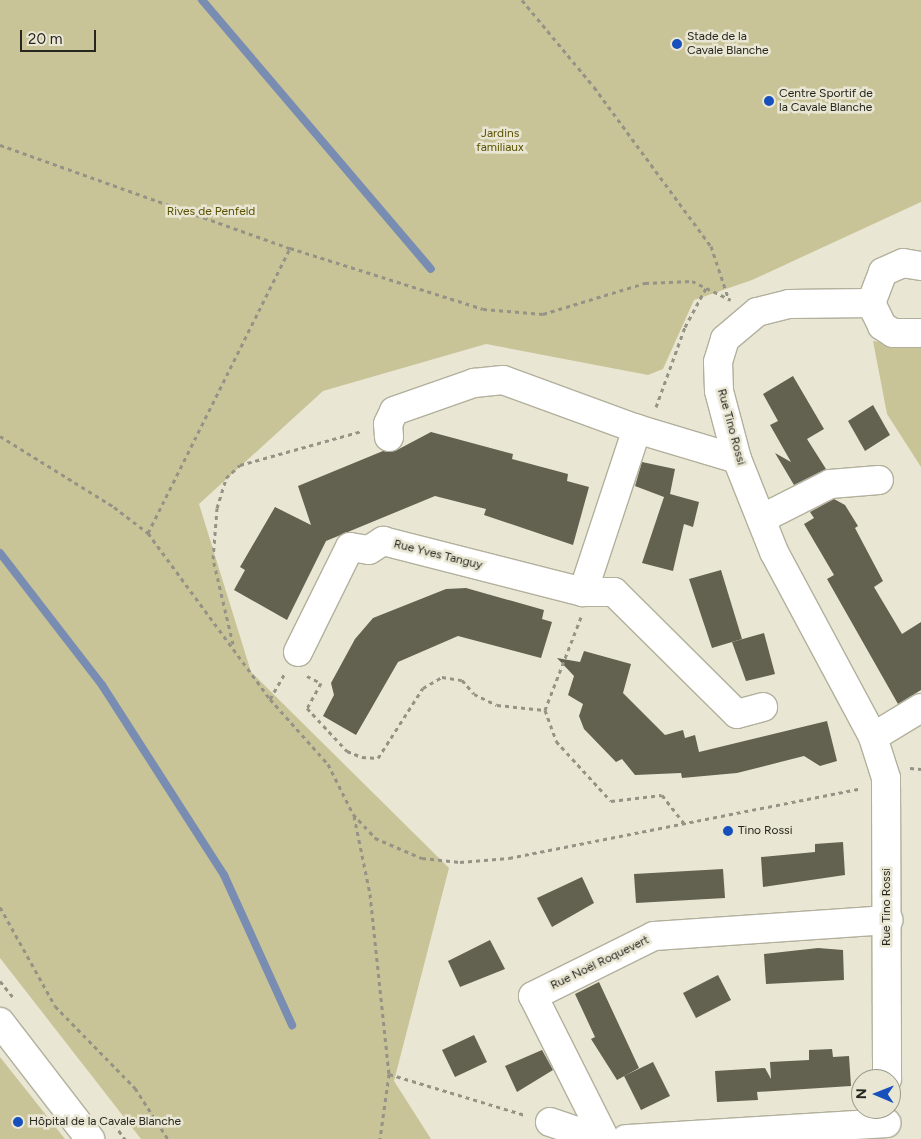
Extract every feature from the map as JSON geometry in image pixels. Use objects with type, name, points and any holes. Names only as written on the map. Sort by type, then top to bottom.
[{"type":"street","points":[[921,266],[903,263],[883,272],[871,303],[882,326],[893,333],[921,333]]},
{"type":"street","name":"Rue Tino Rossi","points":[[871,303],[789,304],[757,312],[725,338],[718,362],[719,391],[737,459],[774,552],[873,737],[886,778],[887,1069]]},
{"type":"street","points":[[388,430],[394,411],[474,383],[503,380],[643,431],[737,459]]},
{"type":"street","points":[[587,592],[643,431]]},
{"type":"street","points":[[761,519],[830,484],[880,480]]},
{"type":"street","name":"Rue Yves Tanguy","points":[[298,652],[350,547],[369,550],[383,541],[587,592],[614,592],[737,714],[763,707]]},
{"type":"street","points":[[873,737],[921,708]]},
{"type":"street","name":"Rue Noël Roquevert","points":[[605,1139],[533,996],[654,936],[888,920]]},
{"type":"street","points":[[0,1022],[49,1082],[90,1139]]},
{"type":"street","points":[[550,1122],[600,1139]]},
{"type":"street","points":[[626,1139],[887,1124]]},
{"type":"path","points":[[522,0],[594,87],[711,246],[728,298]]},
{"type":"path","points":[[0,145],[290,248],[483,309],[542,314],[645,284],[692,281],[757,312]]},
{"type":"path","points":[[148,533],[290,248]]},
{"type":"path","points":[[643,431],[685,327],[706,288]]},
{"type":"path","points":[[234,648],[213,559],[217,508],[226,478],[240,465],[388,430]]},
{"type":"path","points":[[0,436],[114,507],[148,533],[270,699],[328,764],[353,814],[370,894],[389,1074],[380,1139]]},
{"type":"path","points":[[587,592],[544,710],[556,741],[611,801],[662,795],[685,824]]},
{"type":"path","points":[[321,683],[307,708],[347,750],[362,757],[378,758],[423,688],[442,677],[462,680],[474,694],[497,705],[544,710]]},
{"type":"path","points":[[353,814],[375,838],[422,858],[460,862],[509,858],[685,824],[866,787],[886,778]]},
{"type":"path","points":[[0,907],[55,1006],[135,1088],[168,1139]]},
{"type":"path","points":[[389,1074],[550,1122]]},
{"type":"green space","name":"Rives de Penfeld","points":[[0,0],[921,0],[921,202],[752,280],[694,300],[663,369],[648,375],[486,344],[323,391],[199,504],[251,672],[449,868],[394,1081],[431,1139],[141,1139],[0,958]]},
{"type":"green space","points":[[873,341],[921,348],[921,467],[887,414]]},
{"type":"green space","points":[[0,1057],[65,1139],[0,1139]]},
{"type":"building","points":[[793,376],[824,429],[807,439],[826,469],[794,485],[775,453],[791,462],[770,425],[778,421],[763,394]]},
{"type":"building","points":[[873,405],[890,435],[865,451],[848,421]]},
{"type":"building","points":[[431,432],[513,454],[512,459],[568,474],[567,481],[589,487],[573,545],[484,515],[486,509],[435,496],[326,541],[287,620],[234,590],[245,570],[240,567],[275,507],[311,525],[298,486],[383,451],[397,450]]},
{"type":"building","points":[[642,462],[675,469],[670,494],[699,502],[693,527],[684,524],[673,571],[642,563],[664,497],[635,486]]},
{"type":"building","points":[[834,499],[845,505],[858,526],[855,528],[883,581],[874,587],[902,634],[921,622],[921,690],[898,704],[827,579],[834,575],[804,524],[814,518],[810,512]]},
{"type":"building","points":[[721,570],[742,639],[712,648],[689,579]]},
{"type":"building","points":[[466,588],[544,610],[542,619],[552,622],[541,658],[458,636],[398,662],[356,735],[323,716],[334,695],[331,683],[355,639],[373,618],[446,589]]},
{"type":"building","points":[[764,633],[775,674],[746,681],[732,642]]},
{"type":"building","points":[[584,651],[631,664],[623,693],[665,735],[683,730],[685,738],[695,735],[699,752],[827,721],[837,761],[820,766],[804,756],[737,773],[682,778],[681,773],[635,775],[622,759],[616,762],[584,729],[579,716],[583,704],[568,695],[574,676],[557,658],[580,662]]},
{"type":"building","points":[[843,842],[845,875],[763,887],[761,857],[815,852],[815,844]]},
{"type":"building","points":[[723,869],[725,898],[636,903],[634,874]]},
{"type":"building","points":[[582,877],[594,903],[552,927],[537,898]]},
{"type":"building","points":[[490,940],[505,969],[460,987],[448,961]]},
{"type":"building","points":[[818,948],[843,950],[844,980],[766,984],[764,954]]},
{"type":"building","points":[[718,975],[731,1000],[696,1018],[683,993]]},
{"type":"building","points":[[599,982],[639,1068],[617,1080],[591,1039],[595,1037],[575,994]]},
{"type":"building","points":[[474,1035],[487,1062],[455,1077],[442,1050]]},
{"type":"building","points":[[832,1049],[833,1057],[849,1056],[851,1086],[757,1092],[758,1100],[717,1102],[715,1071],[765,1068],[771,1079],[770,1062],[809,1060],[809,1050]]},
{"type":"building","points":[[542,1050],[553,1070],[517,1092],[505,1066]]},
{"type":"building","points":[[653,1062],[670,1096],[641,1110],[624,1076]]},
{"type":"waterway","points":[[202,0],[431,269]]},
{"type":"waterway","points":[[0,553],[102,685],[224,875],[292,1025]]},
{"type":"place","name":"Stade de la Cavale Blanche","points":[[677,44]]},
{"type":"place","name":"Centre Sportif de la Cavale Blanche","points":[[769,101]]},
{"type":"place","name":"Tino Rossi","points":[[728,831]]},
{"type":"place","name":"Hôpital de la Cavale Blanche","points":[[18,1122]]},
{"type":"park label","name":"Jardins familiaux","points":[[500,141]]}]
